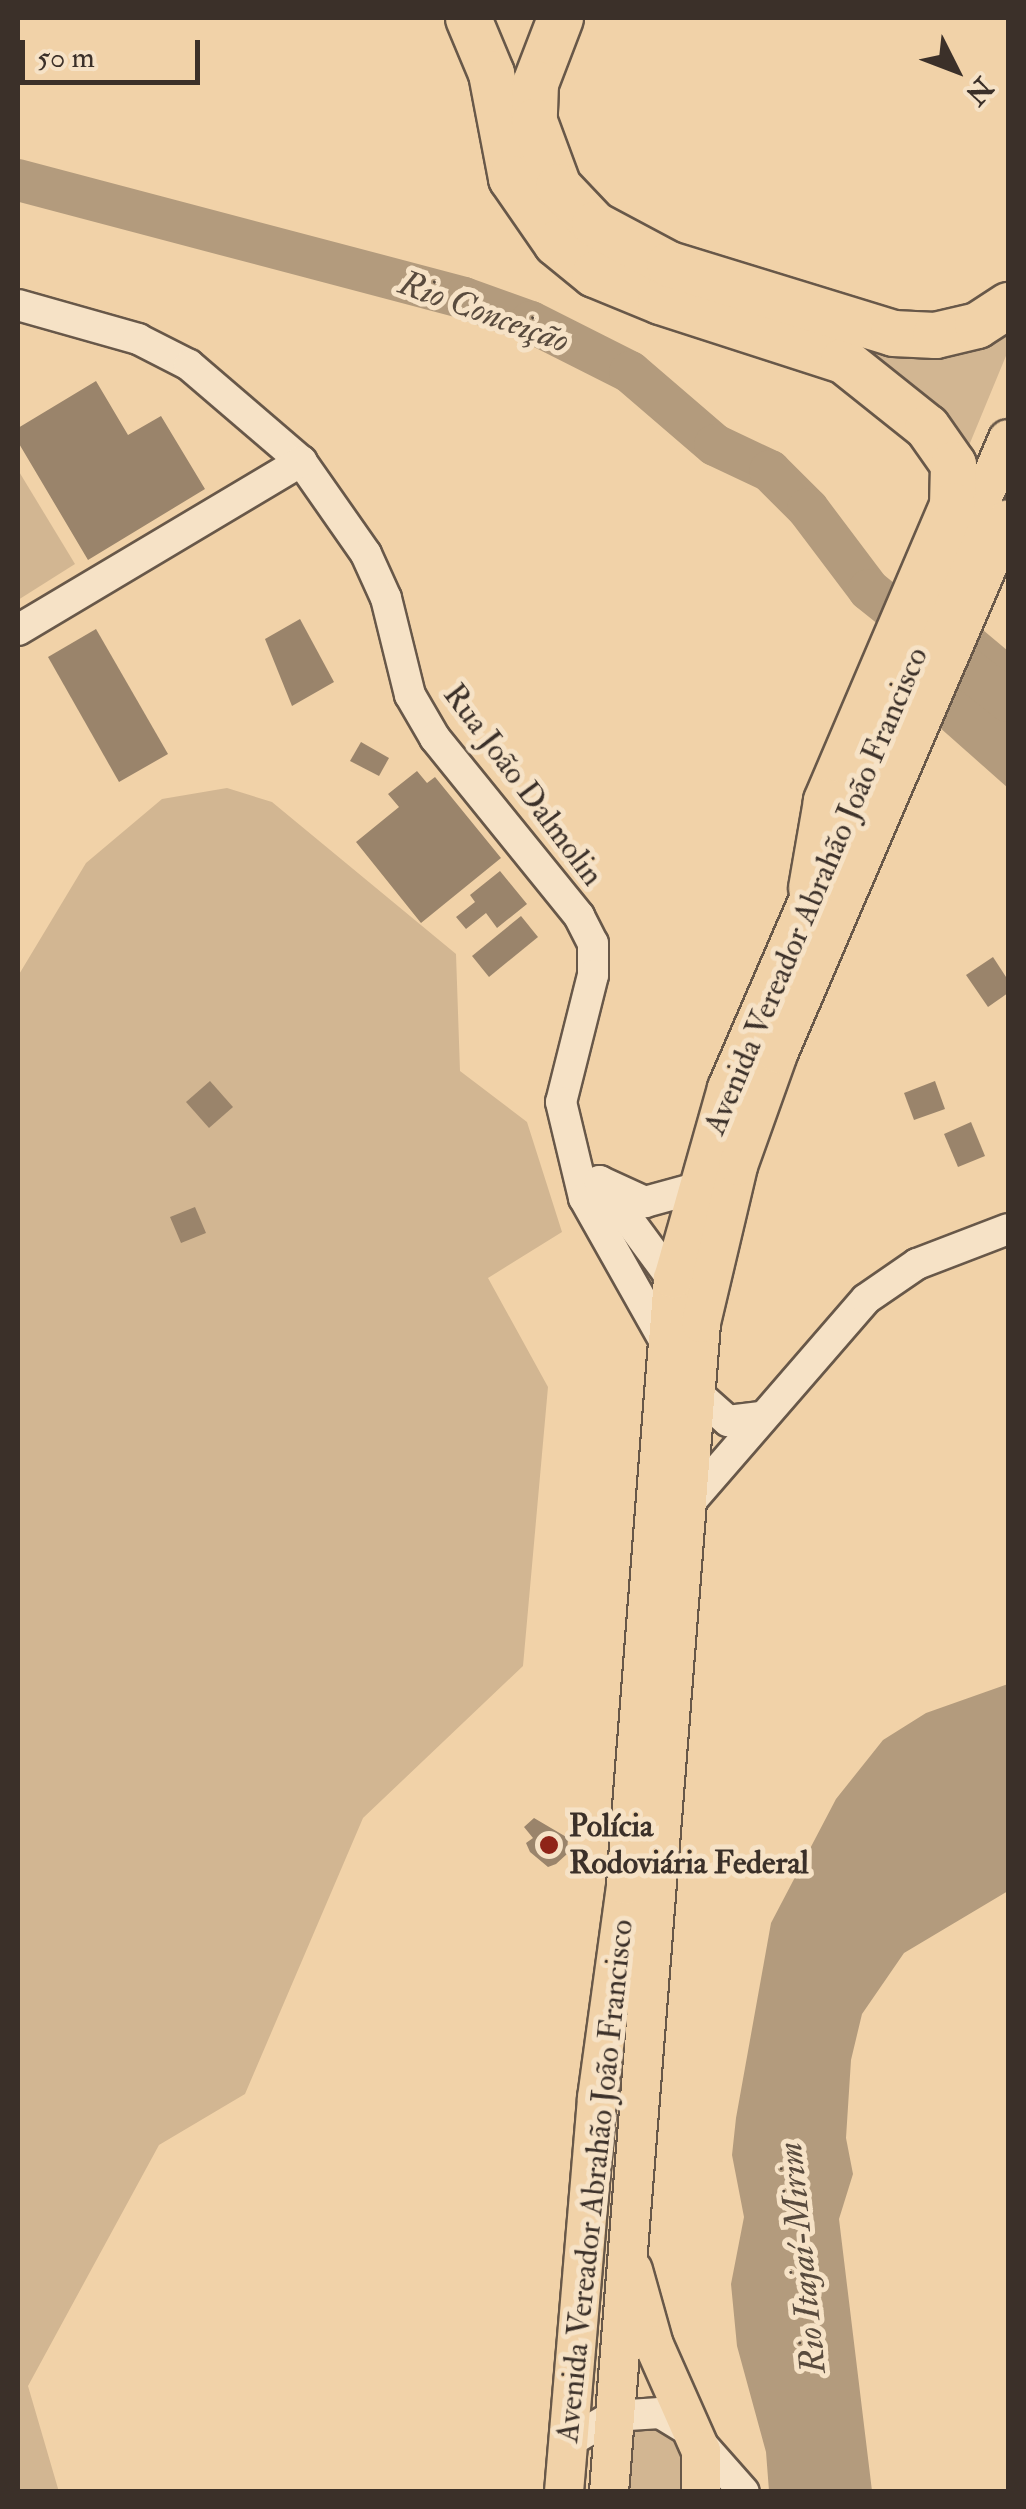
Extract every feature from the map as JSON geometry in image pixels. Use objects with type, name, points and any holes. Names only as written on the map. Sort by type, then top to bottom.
[{"type":"highway","points":[[468,18],[491,73],[511,178],[556,244],[594,274],[643,294],[843,360],[927,426],[957,482],[955,567],[879,744],[826,800],[811,888]]},
{"type":"highway","points":[[560,18],[535,84],[534,122],[558,186],[594,224],[669,264],[881,330],[935,335],[977,325],[1008,305]]},
{"type":"main road","points":[[955,567],[1008,439]]},
{"type":"main road","points":[[955,567],[1008,519]]},
{"type":"main road","name":"Avenida Vereador Abrahão João Francisco","points":[[609,2492],[625,2228],[682,1512],[701,1323],[757,1110],[879,744]]},
{"type":"main road","name":"Avenida Vereador Abrahão João Francisco","points":[[564,2492],[597,2098],[626,1885],[665,1342],[673,1280],[727,1088],[811,888]]},
{"type":"main road","points":[[625,2228],[654,2346],[697,2441],[701,2492]]},
{"type":"street","name":"Rua João Dalmolin","points":[[18,305],[138,338],[188,365],[301,461],[366,554],[386,598],[410,695],[435,738],[579,916],[593,943],[591,985],[562,1089],[584,1198],[665,1342]]},
{"type":"street","points":[[18,630],[301,461]]},
{"type":"street","name":"Rua João Dalmolin","points":[[572,1142],[701,1323]]},
{"type":"street","name":"Rua João Dalmolin","points":[[600,1181],[645,1202],[696,1188]]},
{"type":"street","points":[[682,1512],[758,1417],[889,1280],[1008,1229]]},
{"type":"street","points":[[693,1390],[728,1421],[758,1417]]},
{"type":"street","points":[[567,2443],[613,2416],[660,2413],[697,2441],[744,2492]]},
{"type":"shaded area","points":[[1008,328],[1008,351],[963,460],[855,349],[890,357],[945,353]]},
{"type":"shaded area","points":[[18,470],[75,564],[18,600]]},
{"type":"shaded area","points":[[227,788],[272,802],[456,954],[460,1071],[527,1122],[562,1232],[488,1278],[548,1387],[523,1666],[363,1818],[245,2094],[159,2145],[28,2386],[59,2492],[18,2491],[18,976],[86,863],[162,799]]},
{"type":"shaded area","points":[[641,2421],[676,2442],[684,2458],[682,2491],[616,2492],[622,2422]]},
{"type":"water","points":[[983,630],[1008,651],[1008,788],[938,726]]},
{"type":"water","name":"Rio Itajaí-Mirim","points":[[1008,1684],[1008,1891],[904,1953],[862,2014],[851,2060],[846,2138],[853,2174],[839,2219],[872,2491],[769,2491],[766,2452],[737,2346],[731,2284],[744,2217],[732,2155],[736,2118],[771,1923],[836,1799],[883,1740],[926,1713]]},
{"type":"building","points":[[96,381],[128,435],[161,416],[205,489],[88,560],[18,442],[18,428]]},
{"type":"building","points":[[300,619],[334,682],[292,706],[265,639]]},
{"type":"building","points":[[96,629],[168,754],[119,782],[48,657]]},
{"type":"building","points":[[361,742],[389,758],[379,776],[350,761]]},
{"type":"building","points":[[417,771],[427,783],[435,777],[501,858],[421,923],[356,842],[399,807],[388,794]]},
{"type":"building","points":[[500,871],[527,904],[497,928],[486,913],[466,929],[456,917],[475,902],[470,895]]},
{"type":"building","points":[[521,916],[538,937],[489,977],[472,956]]},
{"type":"building","points":[[993,957],[1008,980],[1008,993],[988,1007],[966,975]]},
{"type":"building","points":[[210,1081],[233,1107],[209,1128],[186,1102]]},
{"type":"building","points":[[935,1081],[945,1109],[914,1120],[904,1093]]},
{"type":"building","points":[[971,1122],[985,1156],[958,1167],[944,1134]]},
{"type":"building","points":[[195,1207],[206,1233],[181,1243],[170,1217]]},
{"type":"building","name":"Polícia Rodoviária Federal","points":[[534,1818],[568,1838],[567,1854],[556,1864],[548,1867],[530,1852],[526,1843],[533,1838],[524,1827]]},
{"type":"waterway","name":"Rio Conceição","points":[[18,180],[464,298],[531,322],[630,372],[715,445],[770,471],[808,509],[869,590],[1008,701]]},
{"type":"place","name":"Polícia Rodoviária Federal","points":[[549,1845]]}]
